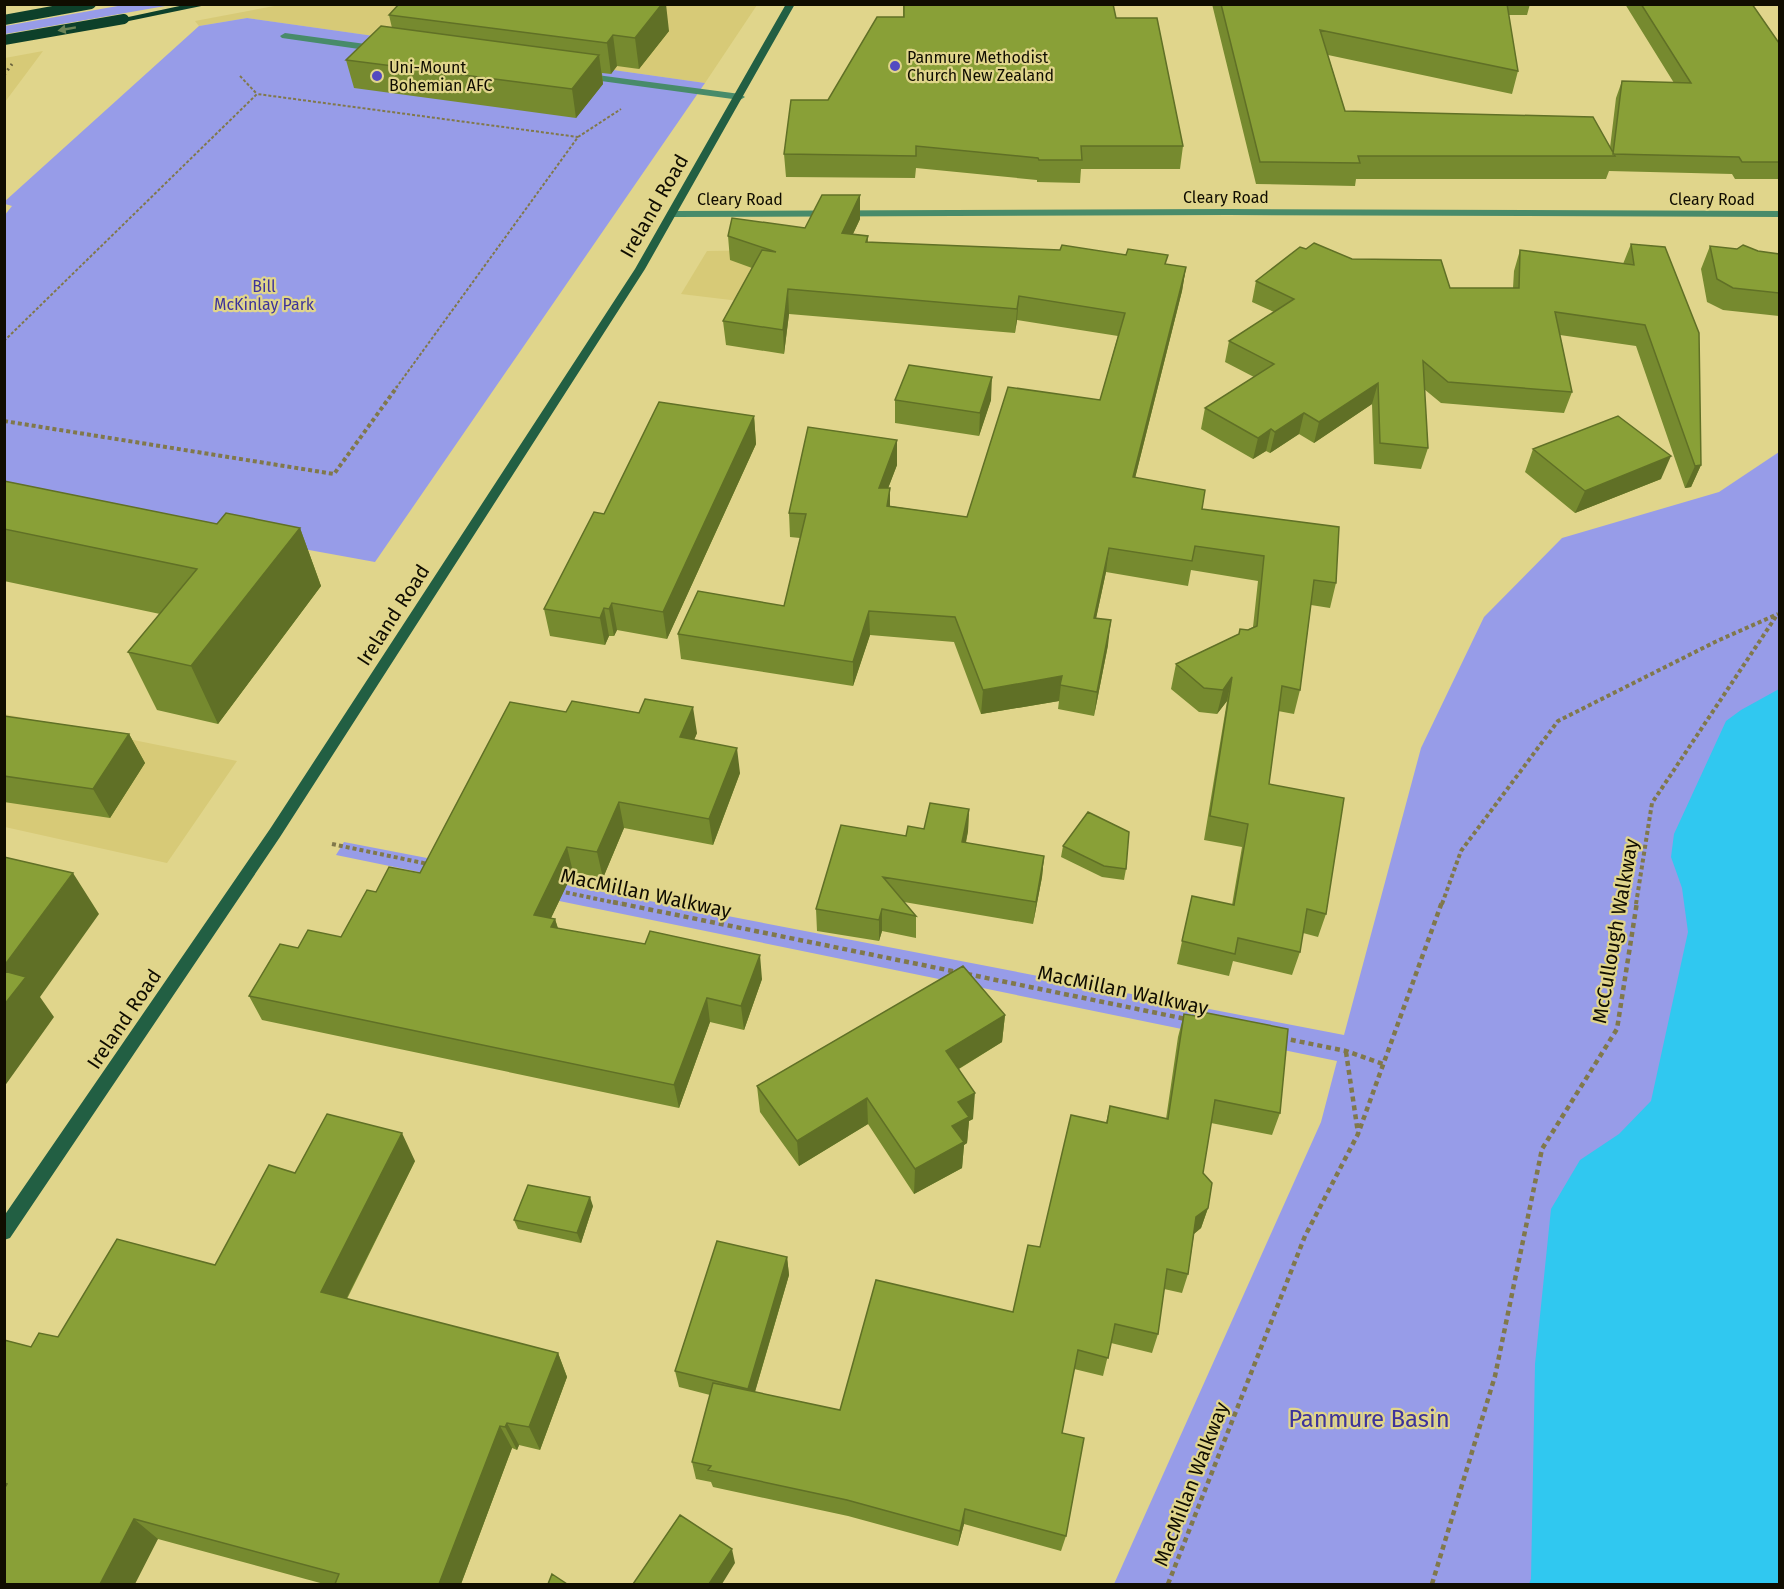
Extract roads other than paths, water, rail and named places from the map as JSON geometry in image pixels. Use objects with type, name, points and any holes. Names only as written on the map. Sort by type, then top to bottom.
[{"type":"main road","points":[[4,20],[91,4]]},
{"type":"main road","points":[[4,40],[207,4]]},
{"type":"street","name":"Ireland Road","points":[[4,1232],[275,833],[640,269],[791,4]]},
{"type":"street","points":[[285,36],[390,50]]},
{"type":"street","points":[[576,75],[740,97]]},
{"type":"street","name":"Cleary Road","points":[[673,214],[1228,212],[1779,214]]},
{"type":"railway","points":[[4,75],[12,64]]},
{"type":"place","name":"Panmure Methodist Church New Zealand","points":[[895,66]]},
{"type":"place","name":"Uni-Mount Bohemian AFC","points":[[377,76]]},
{"type":"park label","name":"Bill McKinlay Park","points":[[264,295]]},
{"type":"park label","name":"Panmure Basin","points":[[1369,1419]]}]
